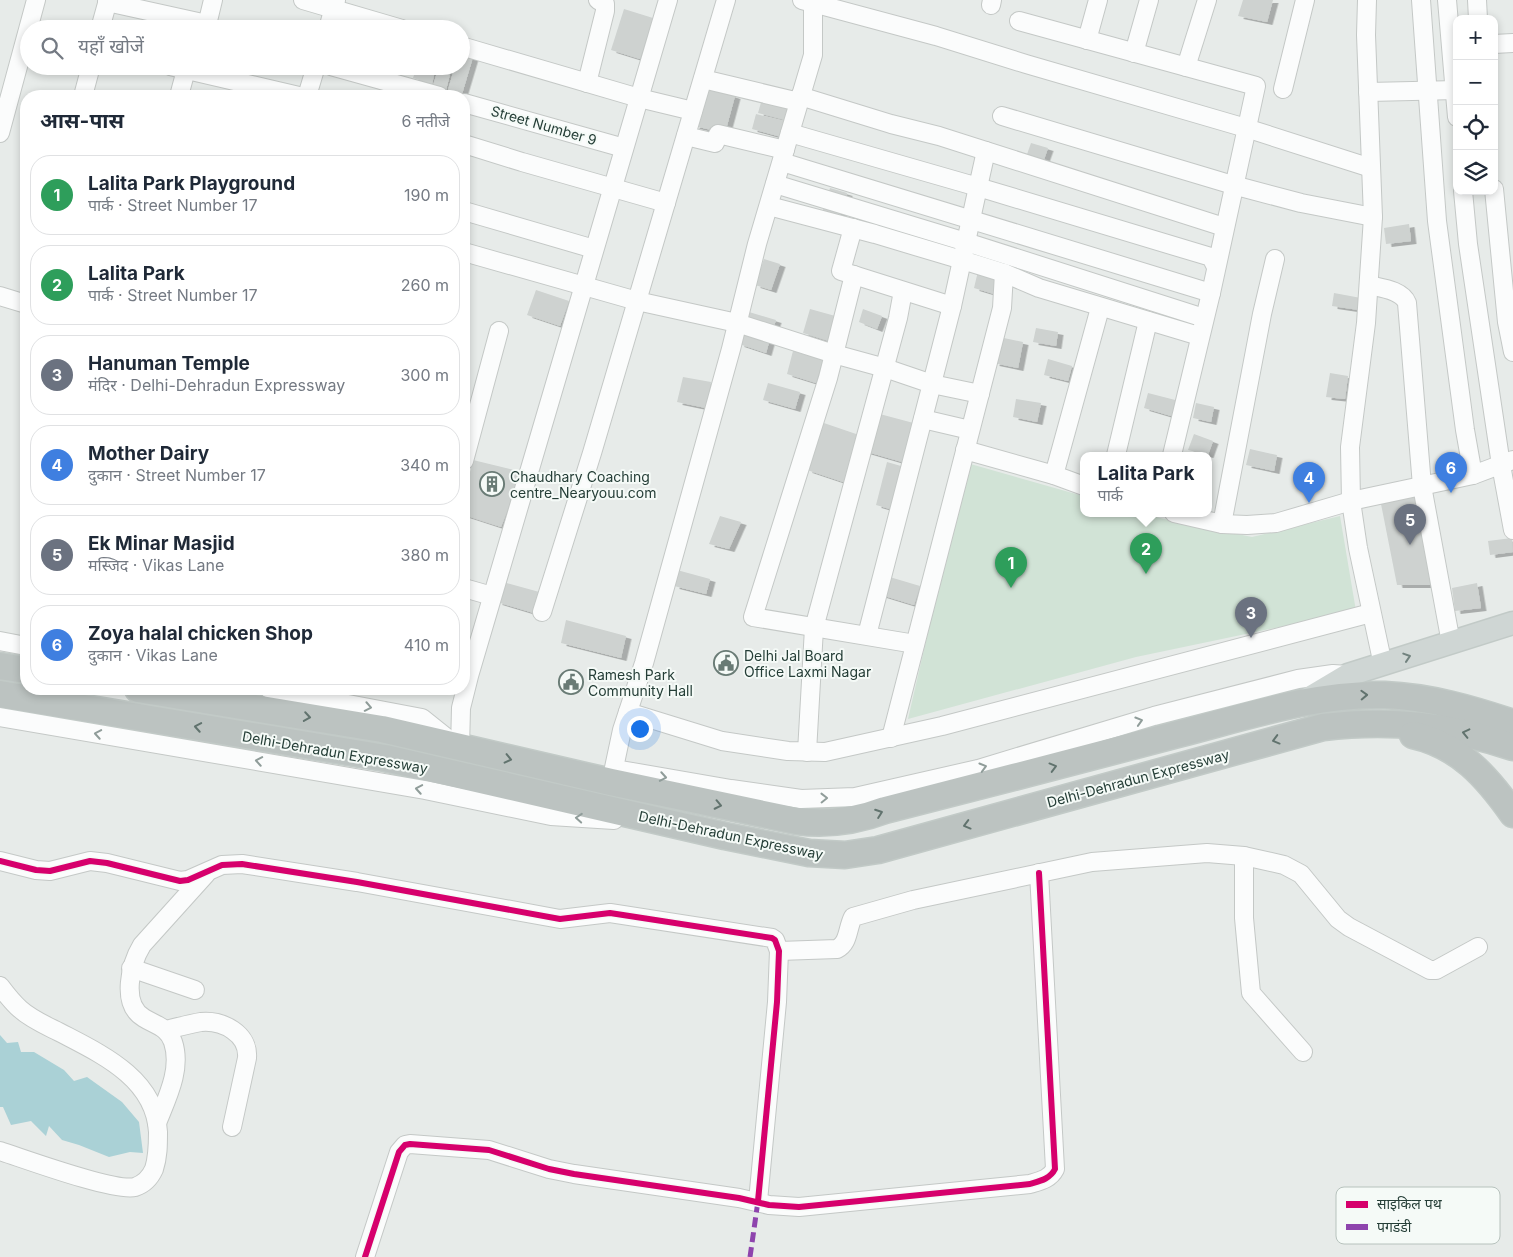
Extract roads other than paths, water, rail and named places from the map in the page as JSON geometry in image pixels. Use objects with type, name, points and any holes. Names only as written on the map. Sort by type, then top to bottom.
[{"type":"highway","points":[[0,666],[20,669]]},
{"type":"highway","name":"Delhi-Dehradun Expressway","points":[[0,694],[384,758],[680,826],[809,853],[827,855],[862,853],[1323,727],[1375,723],[1427,726],[1467,733],[1513,747]]},
{"type":"highway","name":"Delhi-Dehradun Expressway","points":[[175,695],[382,729],[460,748],[613,776],[797,822],[821,823],[845,822],[1298,704],[1341,697],[1363,695],[1406,697],[1450,704],[1513,723]]},
{"type":"highway","points":[[1323,727],[1405,733],[1426,738],[1456,752],[1475,766],[1495,788],[1513,814]]},
{"type":"main road","points":[[1298,704],[1348,676],[1513,623]]},
{"type":"street","points":[[31,20],[36,0]]},
{"type":"street","points":[[208,20],[213,0]]},
{"type":"street","points":[[303,0],[335,4],[378,20]]},
{"type":"street","points":[[587,83],[605,11],[605,4],[598,0]]},
{"type":"street","points":[[470,675],[668,0]]},
{"type":"street","points":[[542,612],[592,453],[726,0]]},
{"type":"street","points":[[1087,40],[1098,0]]},
{"type":"street","points":[[1134,53],[1149,0]]},
{"type":"street","points":[[1186,67],[1207,0]]},
{"type":"street","points":[[1283,89],[1305,0]]},
{"type":"street","points":[[1367,0],[1366,35],[1373,217],[1366,323],[1350,447],[1351,501],[1371,613],[1384,665]]},
{"type":"street","points":[[1421,0],[1436,221],[1473,475]]},
{"type":"street","points":[[1447,0],[1453,60]]},
{"type":"street","points":[[1477,0],[1478,15]]},
{"type":"street","points":[[103,20],[108,1],[182,20]]},
{"type":"street","points":[[1348,676],[1333,674],[1298,679],[1154,716],[978,769],[855,797],[801,799],[613,776],[622,730],[646,654],[757,244],[813,55],[809,1],[936,36],[1246,128],[1371,168]]},
{"type":"street","points":[[331,20],[335,4]]},
{"type":"street","points":[[1019,21],[1256,86],[1211,293],[1199,336],[1173,452]]},
{"type":"street","points":[[1498,44],[1513,43]]},
{"type":"street","points":[[470,49],[639,98],[693,111]]},
{"type":"street","points":[[0,133],[20,59]]},
{"type":"street","points":[[85,90],[89,75]]},
{"type":"street","points":[[181,90],[185,75]]},
{"type":"street","points":[[215,75],[276,90]]},
{"type":"street","points":[[309,90],[313,75]]},
{"type":"street","points":[[363,75],[417,90]]},
{"type":"street","points":[[703,79],[799,99],[986,151],[1224,227]]},
{"type":"street","points":[[1368,92],[1453,90]]},
{"type":"street","name":"Street Number 9","points":[[470,105],[624,148]]},
{"type":"street","points":[[1002,116],[1301,204],[1373,217]]},
{"type":"street","points":[[686,136],[715,143],[718,134],[978,188],[1211,257],[1216,267]]},
{"type":"street","points":[[470,146],[666,203]]},
{"type":"street","points":[[786,148],[970,220],[1211,293]]},
{"type":"street","points":[[866,635],[952,306],[986,151]]},
{"type":"street","points":[[776,184],[1204,318]]},
{"type":"street","points":[[1463,195],[1468,244],[1507,462],[1513,530]]},
{"type":"street","points":[[1495,195],[1507,322],[1513,352]]},
{"type":"street","points":[[769,206],[962,260],[1004,273],[1039,288],[1100,308],[1199,336]]},
{"type":"street","points":[[470,213],[594,249]]},
{"type":"street","points":[[853,228],[841,271],[952,306]]},
{"type":"street","points":[[470,254],[637,301],[737,323],[932,384],[980,394]]},
{"type":"street","points":[[1222,524],[1262,314],[1275,259]]},
{"type":"street","points":[[890,738],[1002,308],[1004,273]]},
{"type":"street","points":[[854,275],[834,354],[753,617],[915,644]]},
{"type":"street","points":[[1369,285],[1400,294],[1407,303],[1422,486],[1451,643]]},
{"type":"street","points":[[807,752],[814,628],[885,368],[904,291]]},
{"type":"street","points":[[0,296],[20,302]]},
{"type":"street","points":[[1054,476],[1100,308]]},
{"type":"street","points":[[1117,452],[1148,322]]},
{"type":"street","points":[[470,419],[499,330]]},
{"type":"street","points":[[923,419],[970,430]]},
{"type":"street","points":[[965,450],[1080,485]]},
{"type":"street","points":[[1191,517],[1222,524],[1276,523],[1351,501],[1473,475],[1507,462]]},
{"type":"street","points":[[470,590],[492,596]]},
{"type":"street","points":[[628,712],[722,741],[758,748],[825,752],[942,726],[1371,613]]},
{"type":"street","points":[[0,641],[20,645]]},
{"type":"street","points":[[301,695],[422,718],[460,748]]},
{"type":"street","points":[[460,748],[461,708],[465,695]]},
{"type":"street","points":[[0,717],[425,790],[551,816],[680,826]]},
{"type":"street","points":[[779,952],[837,949],[846,942],[852,919],[855,916],[913,900],[1092,862],[1197,853],[1244,856],[1284,865],[1295,870],[1301,874],[1338,919],[1349,927],[1424,968],[1436,970],[1478,947]]},
{"type":"street","points":[[1244,856],[1244,918],[1252,993],[1303,1052]]},
{"type":"street","points":[[0,861],[45,871],[90,861],[107,863],[180,881],[222,865],[242,864],[560,919],[601,913],[621,914],[769,937],[775,940],[779,952],[777,1002],[758,1201]]},
{"type":"street","points":[[157,1123],[173,1080],[175,1066],[173,1042],[166,1030],[143,1018],[138,1013],[130,995],[131,968],[142,944],[208,871]]},
{"type":"street","points":[[365,1257],[399,1152],[405,1145],[410,1144],[489,1150],[567,1173],[758,1201],[769,1205],[799,1207],[1030,1184],[1040,1181],[1052,1174],[1055,1169],[1039,873]]},
{"type":"street","points":[[131,968],[195,990]]},
{"type":"street","points":[[0,986],[20,1009],[37,1021],[71,1038],[117,1066],[132,1078],[151,1102],[157,1123],[159,1146],[153,1170],[144,1183],[126,1188],[105,1184],[0,1151]]},
{"type":"street","points":[[166,1030],[190,1024],[211,1022],[229,1028],[242,1038],[248,1049],[247,1058],[232,1127]]},
{"type":"water","points":[[0,1035],[7,1043],[18,1042],[21,1052],[34,1052],[64,1070],[74,1081],[87,1077],[122,1102],[139,1122],[143,1153],[130,1152],[109,1157],[62,1140],[49,1126],[46,1136],[31,1121],[11,1125],[3,1107],[0,1107]]},
{"type":"place","name":"Chaudhary Coaching centre_Nearyouu.com","points":[[492,484]]},
{"type":"place","name":"Zoya halal chicken Shop","points":[[1451,493]]},
{"type":"place","name":"Mother Dairy","points":[[1309,503]]},
{"type":"place","name":"Ek Minar Masjid","points":[[1410,545]]},
{"type":"place","name":"Lalita Park","points":[[1146,574]]},
{"type":"place","name":"Lalita Park Playground","points":[[1011,588]]},
{"type":"place","name":"Hanuman Temple","points":[[1251,638]]},
{"type":"place","name":"Delhi Jal Board Office Laxmi Nagar","points":[[726,663]]},
{"type":"place","name":"Ramesh Park Community Hall","points":[[571,682]]}]
